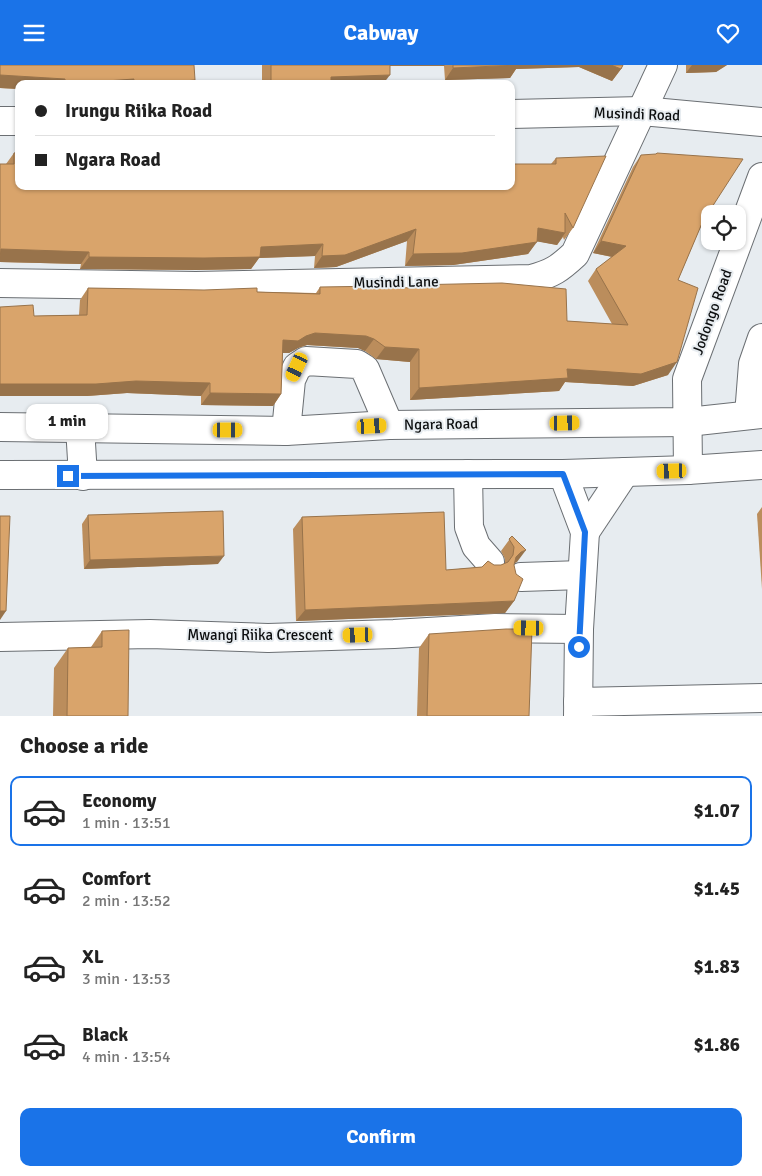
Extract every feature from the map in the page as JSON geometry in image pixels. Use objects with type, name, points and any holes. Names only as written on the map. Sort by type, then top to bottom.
[{"type":"street","name":"Musindi Lane","points":[[0,283],[196,286],[531,279],[547,275],[560,268],[575,254],[663,65]]},
{"type":"street","name":"Musindi Road","points":[[515,114],[642,111],[762,122]]},
{"type":"street","points":[[0,121],[15,121]]},
{"type":"street","name":"Jodongo Road","points":[[688,470],[687,379],[762,177]]},
{"type":"street","points":[[755,415],[753,364],[762,338]]},
{"type":"street","points":[[286,431],[291,380],[297,367],[306,361],[357,364],[365,369],[389,425]]},
{"type":"street","name":"Ngara Road","points":[[0,427],[286,431],[389,425],[688,422],[755,415]]},
{"type":"street","points":[[80,427],[83,476]]},
{"type":"street","points":[[0,475],[563,474],[688,470],[762,465]]},
{"type":"street","points":[[585,532],[624,472]]},
{"type":"street","points":[[468,474],[469,527],[476,546],[490,562]]},
{"type":"street","points":[[563,474],[585,532],[579,629],[578,709],[762,698]]},
{"type":"street","points":[[521,577],[582,575]]},
{"type":"street","name":"Mwangi Riika Crescent","points":[[0,637],[150,634],[268,638],[495,627],[579,629]]},
{"type":"building","points":[[0,65],[194,65],[195,80],[65,80],[0,75]]},
{"type":"building","points":[[271,65],[390,65],[390,75],[331,77],[331,80],[271,80]]},
{"type":"building","points":[[453,65],[519,65],[453,68]]},
{"type":"building","points":[[611,65],[623,65],[621,69]]},
{"type":"building","points":[[14,153],[15,190],[515,190],[515,164],[556,164],[556,158],[606,156],[573,228],[565,213],[565,233],[538,228],[537,242],[462,253],[413,254],[416,229],[345,255],[322,256],[323,244],[261,247],[260,257],[89,257],[89,252],[1,249],[0,258],[0,164],[14,164]]},
{"type":"building","points":[[656,154],[743,159],[713,205],[701,205],[701,226],[678,280],[698,288],[677,362],[641,374],[567,369],[568,378],[419,388],[419,349],[385,347],[366,336],[315,333],[298,341],[283,340],[281,394],[210,393],[210,383],[136,381],[96,384],[0,384],[0,307],[33,305],[34,316],[87,315],[88,288],[204,290],[257,288],[257,292],[320,294],[320,287],[383,286],[410,288],[410,285],[502,283],[566,289],[567,321],[628,325],[596,269],[626,246],[601,241],[641,155]]},
{"type":"building","points":[[223,511],[224,556],[90,560],[88,515]]},
{"type":"building","points":[[444,512],[446,570],[482,567],[488,561],[494,565],[508,562],[513,555],[514,547],[509,539],[512,536],[526,550],[516,557],[514,565],[516,574],[523,579],[514,601],[305,610],[302,517]]},
{"type":"building","points":[[0,516],[10,516],[6,611],[0,611]]},
{"type":"building","points":[[532,629],[529,716],[427,716],[429,634]]},
{"type":"building","points":[[129,630],[128,716],[67,716],[68,648],[102,647],[102,631]]},
{"type":"route","points":[[68,476],[563,474],[585,532],[579,647]]}]
